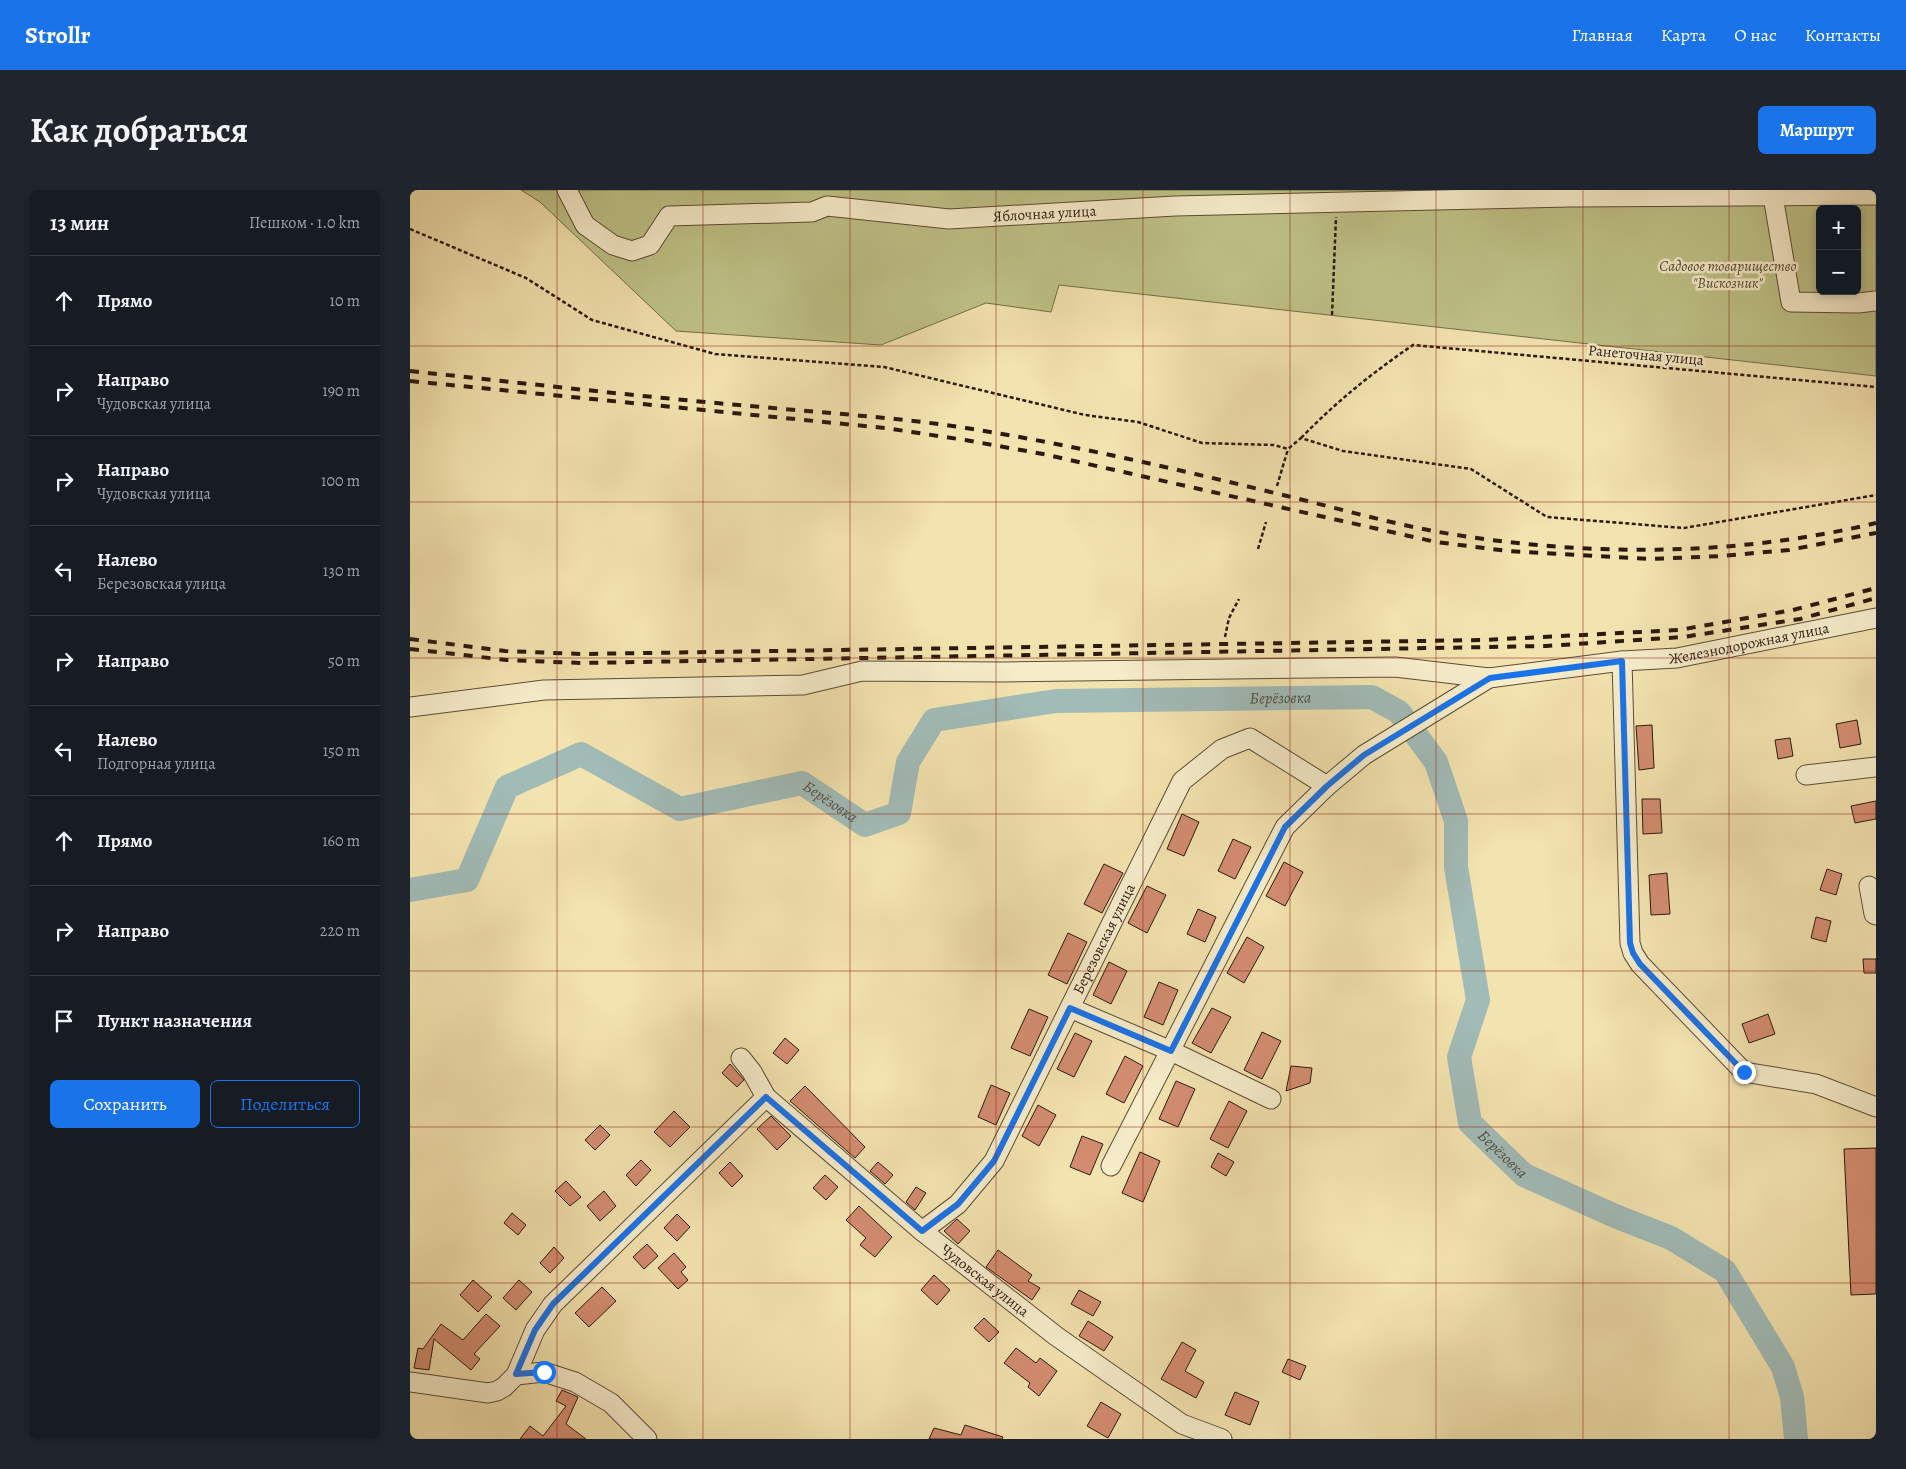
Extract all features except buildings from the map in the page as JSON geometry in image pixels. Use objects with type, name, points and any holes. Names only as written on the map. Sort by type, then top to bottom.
[{"type":"street","name":"Яблочная улица","points":[[567,190],[585,225],[613,245],[632,251],[650,245],[669,216],[812,212],[828,198],[949,220],[1175,206],[1336,203],[1570,194],[1876,195]]},
{"type":"street","points":[[1773,196],[1791,302],[1858,303],[1876,301]]},
{"type":"street","name":"Железнодорожная улица","points":[[1490,678],[1622,661],[1677,658],[1876,618]]},
{"type":"street","points":[[1622,661],[1630,943],[1633,953],[1640,964],[1744,1072],[1816,1084],[1876,1107]]},
{"type":"street","points":[[410,707],[544,690],[803,685],[862,671],[1003,672],[1395,667],[1490,678]]},
{"type":"street","points":[[1111,1166],[1285,827],[1327,786],[1364,755],[1421,718],[1490,678]]},
{"type":"street","name":"Березовская улица","points":[[922,1231],[958,1204],[994,1161],[1161,819],[1182,781],[1222,749],[1250,738],[1327,786]]},
{"type":"street","points":[[1806,776],[1876,767]]},
{"type":"street","points":[[1869,886],[1874,914],[1876,915]]},
{"type":"street","points":[[1070,1008],[1171,1051],[1272,1099]]},
{"type":"street","name":"Чудовская улица","points":[[741,1058],[752,1072],[766,1097],[922,1231],[1056,1336],[1182,1424],[1222,1439]]},
{"type":"street","points":[[410,1382],[488,1393],[504,1387],[516,1374],[535,1330],[553,1304],[766,1097]]},
{"type":"street","points":[[516,1374],[544,1372],[575,1382],[611,1403],[647,1439]]},
{"type":"path","points":[[1332,316],[1336,203]]},
{"type":"path","points":[[410,229],[526,278],[592,320],[715,354],[884,367],[1085,415],[1138,422],[1202,443],[1274,444],[1288,450]]},
{"type":"path","name":"Ранеточная улица","points":[[1301,438],[1337,402],[1369,375],[1413,346],[1876,387]]},
{"type":"path","points":[[1277,486],[1288,450],[1301,438],[1343,451],[1471,469],[1547,516],[1684,528],[1876,495]]},
{"type":"path","points":[[1258,549],[1266,522]]},
{"type":"path","points":[[1225,637],[1229,618],[1239,598]]},
{"type":"green space","name":"Садовое товарищество \"Вискозник\"","points":[[521,190],[1876,190],[1876,376],[1059,285],[1051,312],[986,303],[881,345],[676,331],[540,202]]},
{"type":"waterway","name":"Берёзовка","points":[[410,890],[467,880],[507,787],[581,754],[680,809],[802,783],[865,825],[899,813],[908,762],[934,720],[1056,701],[1372,697],[1399,712],[1436,762],[1456,821],[1456,867],[1478,1000],[1459,1057],[1470,1123],[1524,1175],[1615,1216],[1671,1238],[1725,1271],[1783,1367],[1792,1397],[1796,1439]]},
{"type":"railway","points":[[410,371],[682,400],[894,419],[966,428],[1047,442],[1127,459],[1439,532],[1548,546],[1658,550],[1713,547],[1768,542],[1876,523]]},
{"type":"railway","points":[[410,381],[885,428],[965,440],[1043,454],[1436,542],[1508,551],[1652,559],[1721,556],[1789,550],[1876,533]]},
{"type":"railway","points":[[410,639],[505,651],[582,654],[1484,640],[1679,630],[1793,610],[1876,588]]},
{"type":"railway","points":[[410,649],[507,660],[581,663],[1546,646],[1683,637],[1800,619],[1876,598]]},
{"type":"route","points":[[544,1372],[516,1374],[535,1330],[553,1304],[766,1097],[922,1231],[958,1204],[994,1161],[1070,1008],[1171,1051],[1285,827],[1327,786],[1364,755],[1421,718],[1490,678],[1622,661],[1630,943],[1633,953],[1640,964],[1744,1072]]}]
